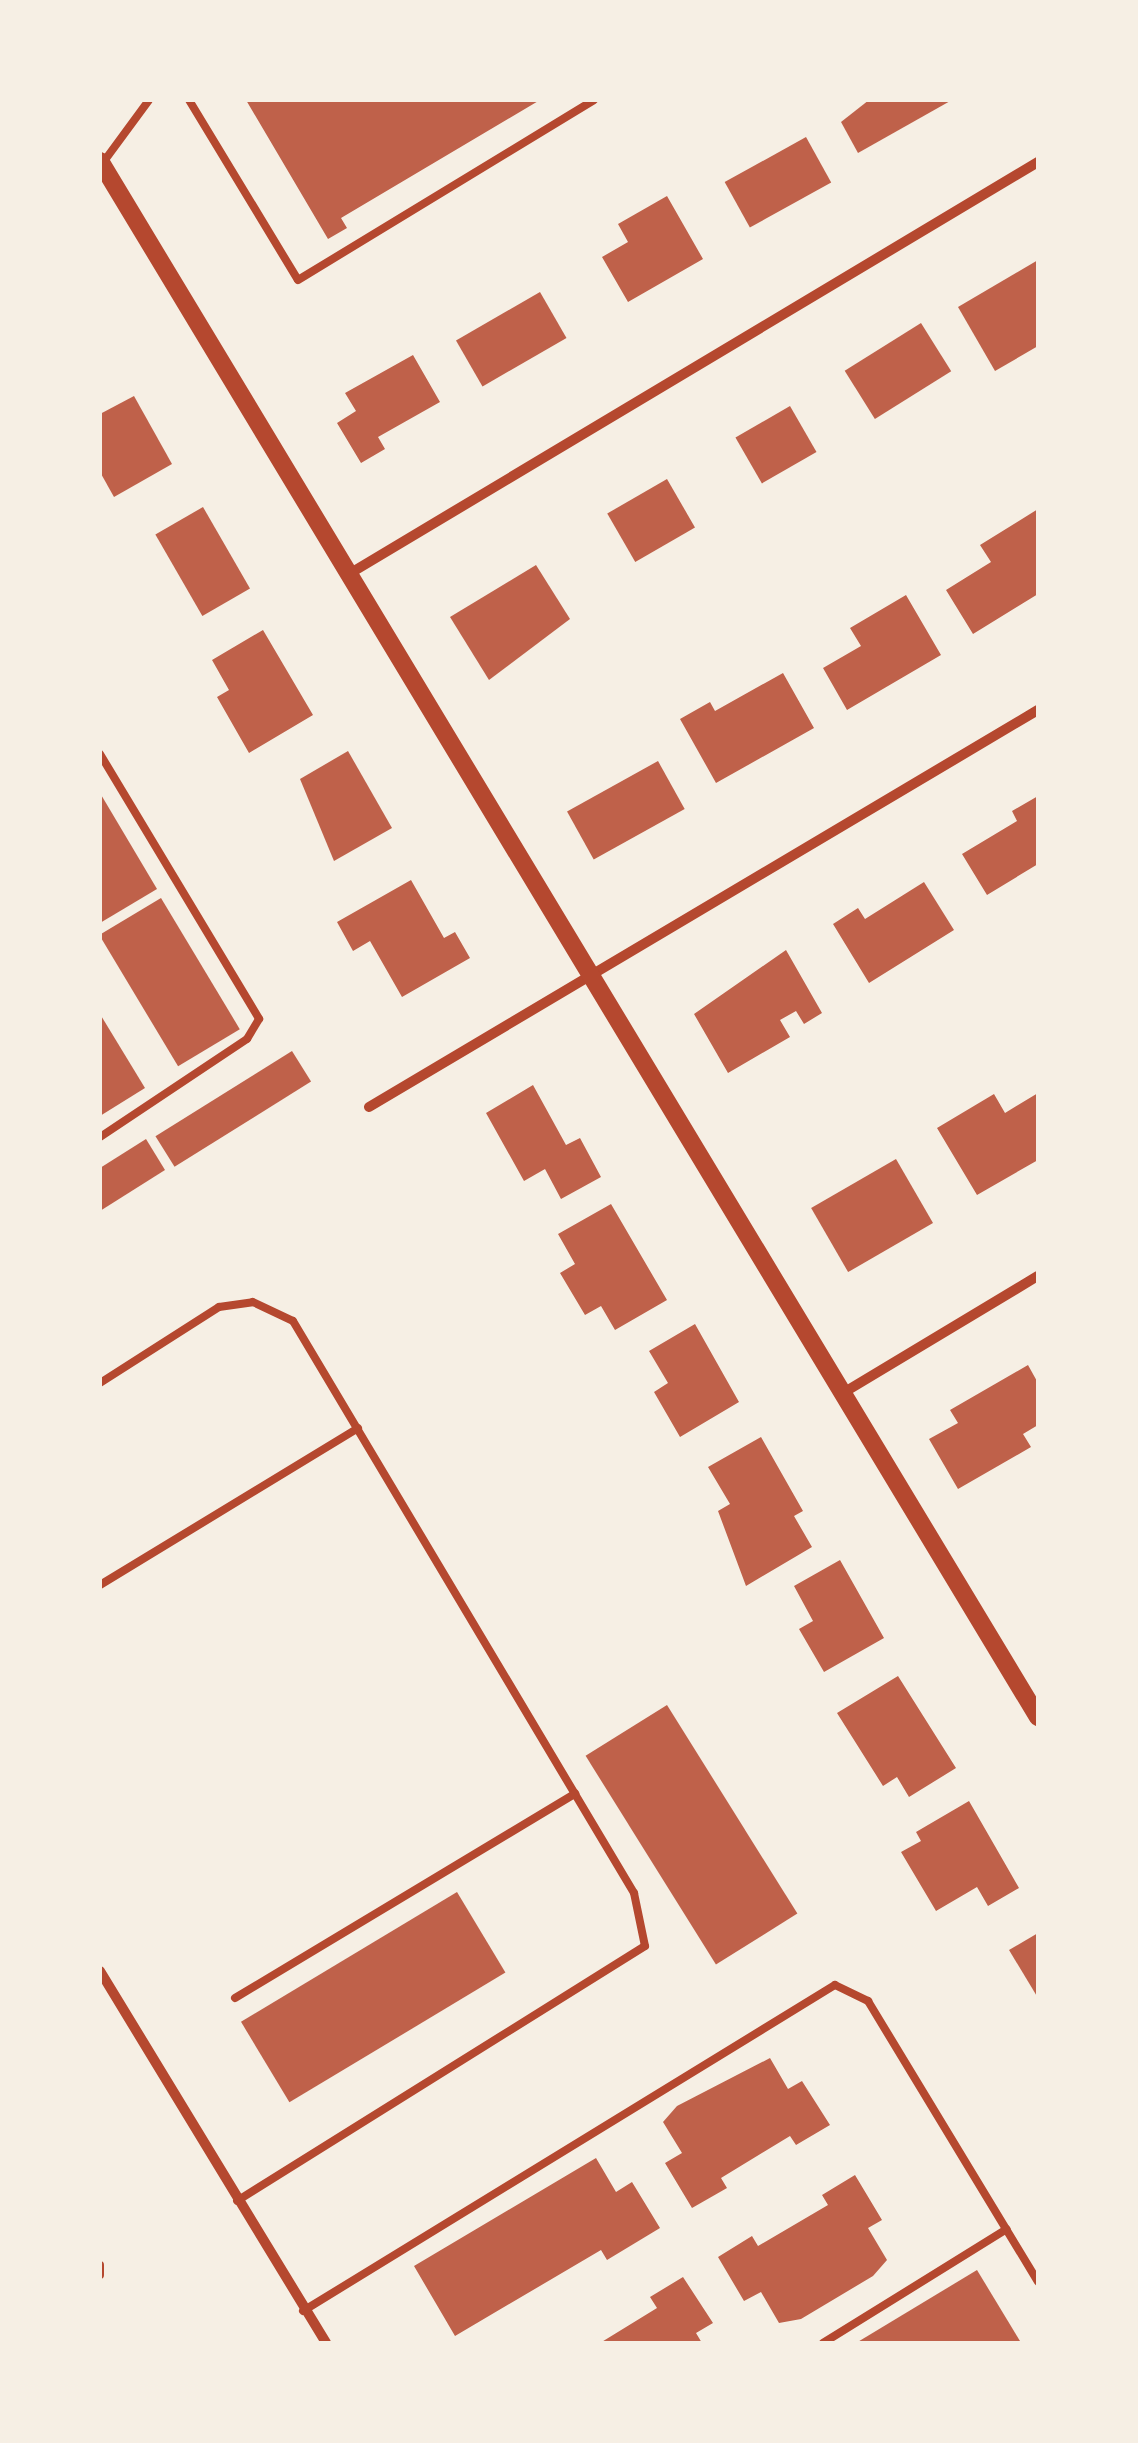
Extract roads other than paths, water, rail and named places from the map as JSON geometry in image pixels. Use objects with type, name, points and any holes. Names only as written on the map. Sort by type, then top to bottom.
[{"type":"street","points":[[350,574],[1038,162]]},
{"type":"street","points":[[101,163],[1038,1717]]},
{"type":"street","points":[[370,1107],[589,972],[1038,710]]},
{"type":"street","points":[[842,1393],[1038,1276]]},
{"type":"street","points":[[100,1971],[326,2343]]},
{"type":"lane","points":[[101,163],[149,100]]},
{"type":"lane","points":[[189,100],[298,280],[594,100]]},
{"type":"lane","points":[[100,754],[259,1019],[247,1038],[100,1137]]},
{"type":"lane","points":[[100,1382],[219,1308],[253,1302],[293,1321],[634,1893],[644,1946],[237,2201]]},
{"type":"lane","points":[[100,1584],[358,1428]]},
{"type":"lane","points":[[235,1998],[574,1794]]},
{"type":"lane","points":[[303,2310],[835,1985],[868,2001],[1038,2282]]},
{"type":"lane","points":[[823,2343],[1006,2229]]},
{"type":"lane","points":[[100,2265],[100,2275]]}]
